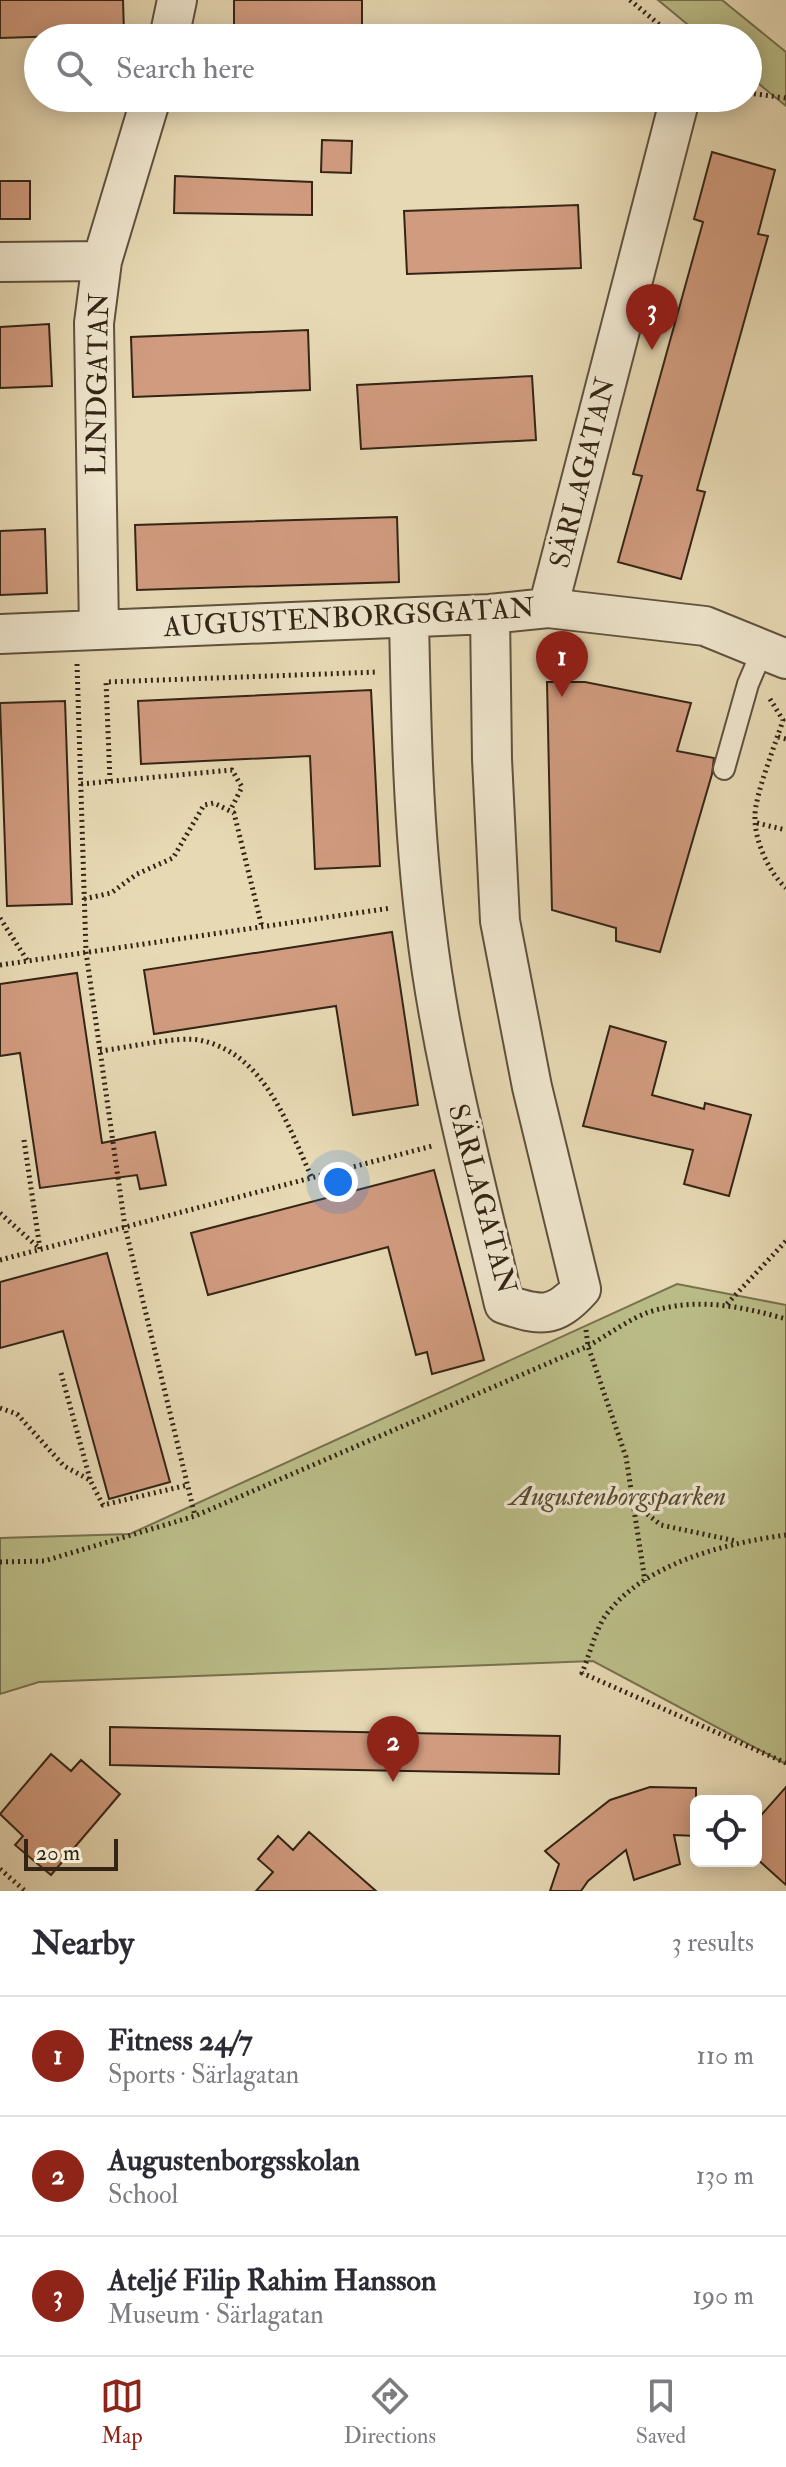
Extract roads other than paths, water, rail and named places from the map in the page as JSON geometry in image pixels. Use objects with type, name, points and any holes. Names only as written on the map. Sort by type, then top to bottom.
[{"type":"street","points":[[172,24],[177,0]]},
{"type":"street","name":"LINDGATAN","points":[[87,630],[94,323],[102,261],[147,112]]},
{"type":"street","name":"SÄRLAGATAN","points":[[548,608],[676,112]]},
{"type":"street","points":[[0,262],[102,261]]},
{"type":"street","name":"AUGUSTENBORGSGATAN","points":[[0,634],[409,618],[548,608],[705,626],[767,661]]},
{"type":"street","name":"SÄRLAGATAN","points":[[409,618],[412,768],[424,904],[446,1058],[504,1304],[536,1315],[564,1308],[581,1289],[532,1087],[500,921],[492,759],[490,614]]},
{"type":"lane","points":[[724,769],[767,661]]},
{"type":"place","name":"Ateljé Filip Rahim Hansson","points":[[652,350]]},
{"type":"place","name":"Fitness 24/7","points":[[562,697]]},
{"type":"place","name":"Augustenborgsskolan","points":[[393,1782]]},
{"type":"park label","name":"Augustenborgsparken","points":[[618,1496]]}]
